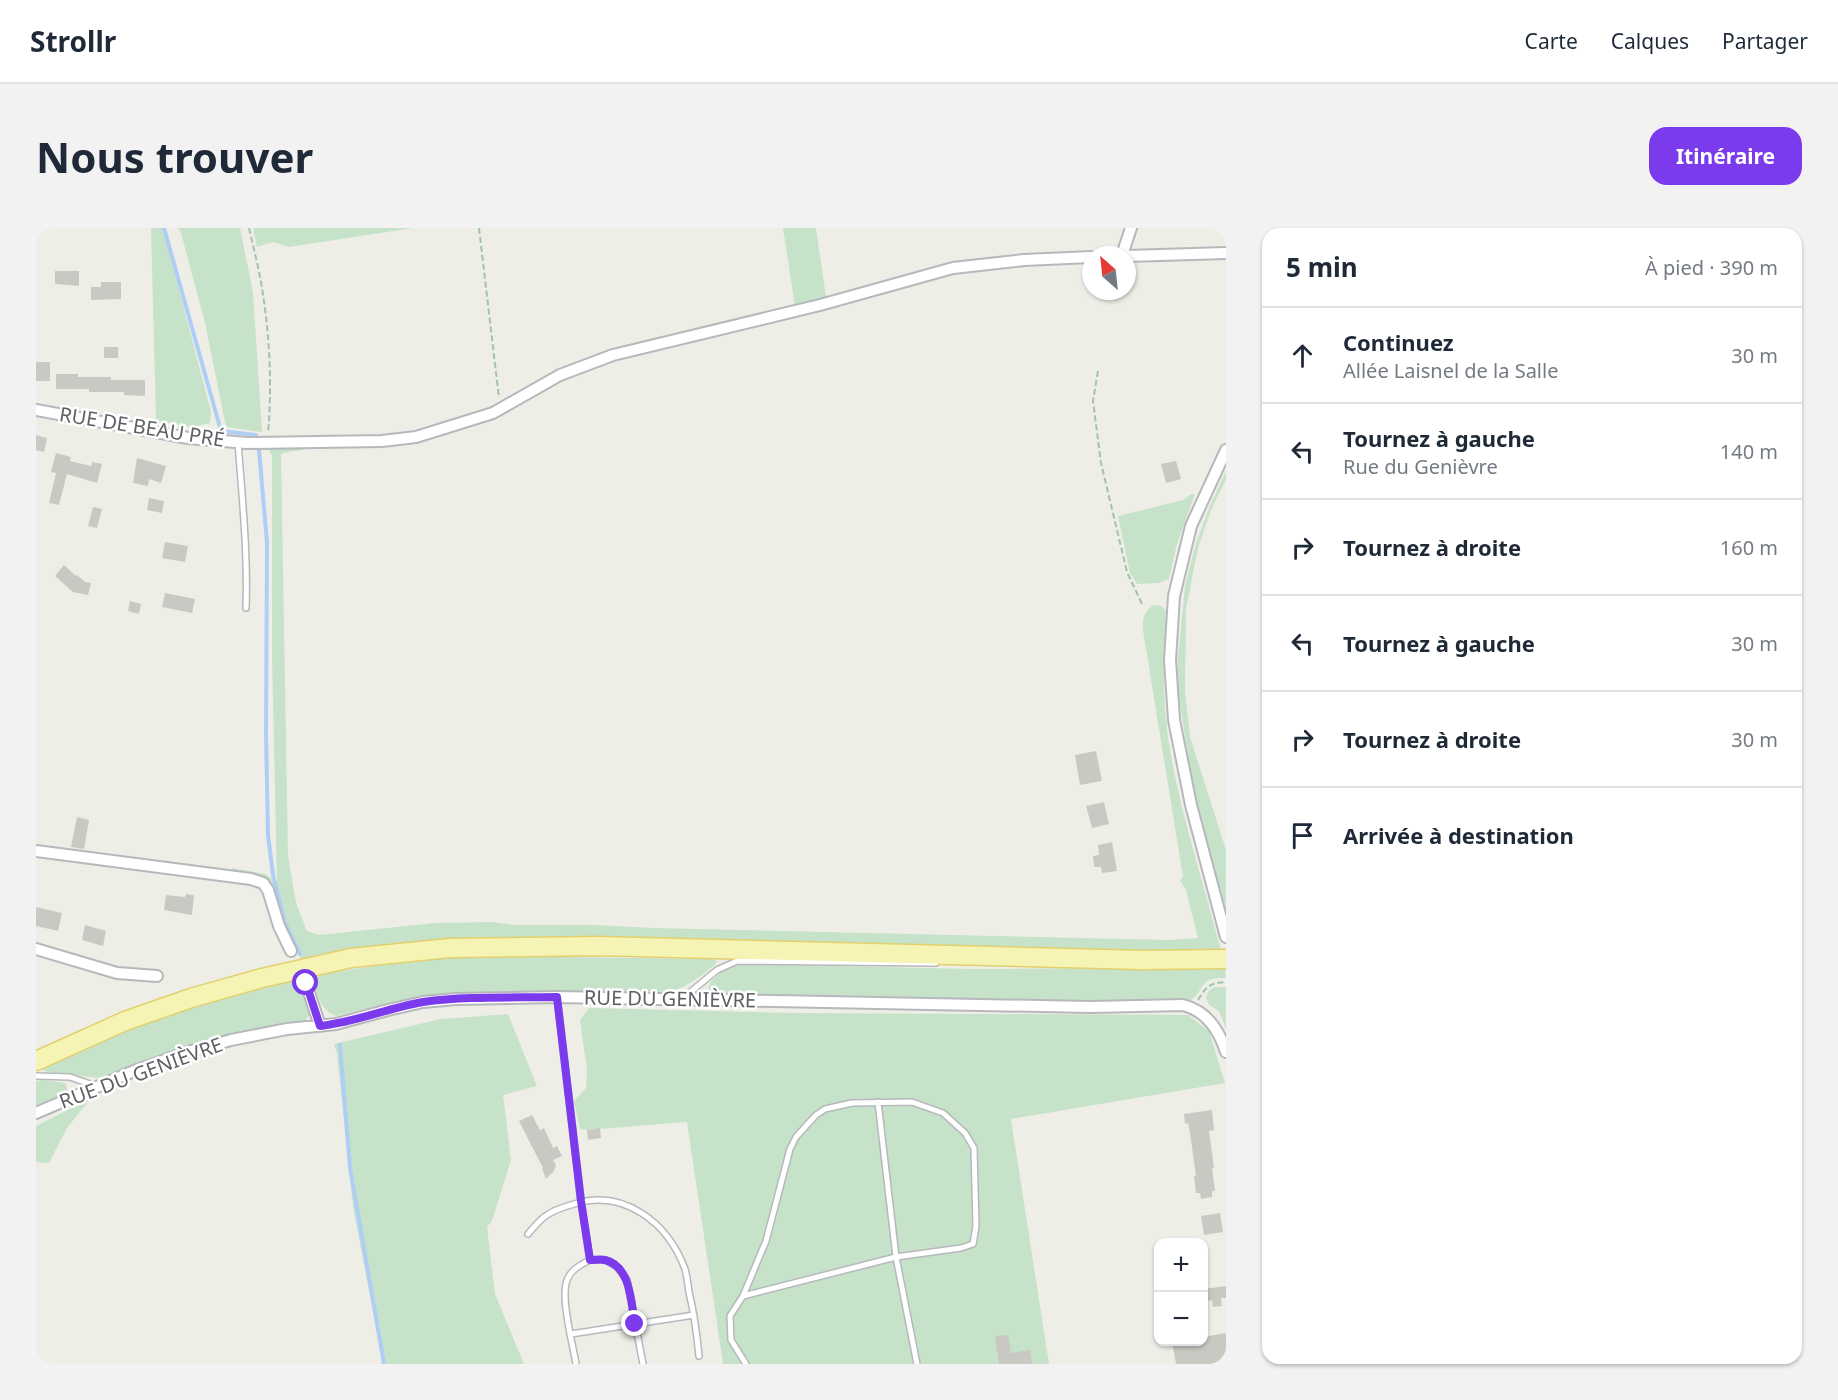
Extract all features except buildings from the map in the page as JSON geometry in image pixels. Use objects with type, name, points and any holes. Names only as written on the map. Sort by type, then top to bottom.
[{"type":"main road","points":[[36,1061],[125,1021],[191,998],[262,978],[351,958],[450,948],[598,946],[1143,960],[1226,958]]},
{"type":"street","points":[[1125,246],[1131,228]]},
{"type":"street","points":[[1136,256],[1226,253]]},
{"type":"street","name":"RUE DE BEAU PRÉ","points":[[36,410],[188,438],[243,443],[382,441],[416,437],[484,416],[560,375],[613,355],[820,305],[953,268],[1024,260],[1082,257]]},
{"type":"street","points":[[1226,450],[1191,526],[1174,596],[1170,660],[1174,720],[1191,805],[1226,936]]},
{"type":"street","points":[[36,851],[251,879],[263,883],[268,890],[279,926],[291,951]]},
{"type":"street","points":[[36,950],[117,973],[157,976]]},
{"type":"street","points":[[306,983],[320,1026]]},
{"type":"street","name":"RUE DU GENIÈVRE","points":[[36,1113],[134,1071],[188,1052],[231,1040],[287,1029],[336,1024],[423,1002],[557,997],[1091,1007],[1183,1005],[1193,1007]]},
{"type":"street","points":[[1193,1007],[1213,1024],[1226,1052]]},
{"type":"lane","points":[[243,443],[246,608]]},
{"type":"lane","points":[[681,1000],[717,970],[737,961],[926,964],[992,957]]},
{"type":"lane","points":[[557,997],[590,1260]]},
{"type":"lane","points":[[36,1076],[70,1077],[98,1087]]},
{"type":"lane","points":[[878,1102],[896,1257],[917,1364]]},
{"type":"lane","points":[[743,1296],[896,1257],[961,1248],[973,1244],[976,1226],[974,1148],[965,1133],[943,1113],[912,1102],[852,1103],[825,1109],[816,1115],[796,1137],[790,1149],[766,1241],[743,1296],[730,1316],[731,1340],[746,1364]]},
{"type":"lane","points":[[528,1234],[544,1217],[581,1201],[615,1201],[635,1209],[650,1219],[671,1241],[685,1270],[694,1314],[699,1356]]},
{"type":"lane","points":[[576,1364],[565,1292],[568,1278],[577,1267],[590,1260],[606,1260],[618,1268],[627,1280],[643,1364]]},
{"type":"lane","points":[[571,1334],[694,1314]]},
{"type":"path","points":[[249,228],[263,295],[269,348],[270,413],[266,443]]},
{"type":"path","points":[[479,228],[496,384],[501,408]]},
{"type":"path","points":[[1098,371],[1093,401],[1101,463],[1127,572],[1142,604]]},
{"type":"path","points":[[1193,1007],[1205,988],[1226,982]]},
{"type":"green space","points":[[151,228],[163,228],[211,412],[210,423],[192,427],[156,421]]},
{"type":"green space","points":[[178,228],[240,228],[253,292],[262,432],[226,427],[205,323]]},
{"type":"green space","points":[[253,228],[413,228],[289,247],[273,242],[257,247]]},
{"type":"green space","points":[[783,228],[816,228],[826,297],[795,307]]},
{"type":"green space","points":[[262,447],[309,448],[281,454],[288,855],[296,903],[307,931],[319,935],[435,923],[492,922],[514,925],[594,925],[1168,940],[1198,938],[1186,890],[1180,880],[1183,877],[1143,630],[1144,616],[1154,605],[1161,606],[1166,611],[1165,706],[1175,778],[1221,951],[516,938],[408,945],[301,959],[284,929],[271,885],[258,876],[232,871],[232,868],[265,874],[277,882],[272,656],[272,456],[269,450]]},
{"type":"green space","points":[[1226,471],[1226,479],[1211,510],[1198,548],[1186,609],[1185,690],[1190,737],[1226,850],[1226,912],[1194,795],[1176,678],[1185,586],[1196,543]]},
{"type":"green space","points":[[1195,494],[1177,544],[1169,579],[1159,583],[1137,584],[1130,573],[1118,516],[1183,500]]},
{"type":"green space","points":[[492,956],[711,959],[717,961],[715,965],[690,983],[663,993],[478,992],[441,994],[402,1000],[336,1016],[325,1009],[322,1004],[312,975],[424,959]]},
{"type":"green space","points":[[740,964],[974,969],[1225,967],[1226,978],[1206,982],[1190,1001],[1186,999],[1095,1001],[713,996],[708,991],[710,982],[726,968]]},
{"type":"green space","points":[[299,977],[310,1006],[310,1015],[303,1022],[222,1036],[99,1078],[43,1070],[42,1066],[124,1029],[229,994]]},
{"type":"green space","points":[[1214,987],[1226,987],[1226,1029],[1219,1011],[1209,1005],[1206,998],[1208,992]]},
{"type":"green space","points":[[589,1008],[798,1013],[1188,1015],[1209,1031],[1225,1083],[1011,1119],[1049,1364],[723,1364],[687,1122],[580,1129],[574,1101],[586,1088],[587,1070],[580,1020]]},
{"type":"green space","points":[[508,1014],[537,1086],[503,1095],[511,1160],[492,1221],[487,1227],[495,1294],[524,1364],[383,1364],[353,1207],[337,1054],[334,1044],[441,1019]]},
{"type":"green space","points":[[36,1081],[65,1083],[68,1091],[36,1109]]},
{"type":"green space","points":[[91,1098],[67,1128],[49,1163],[36,1162],[36,1126]]},
{"type":"waterway","points":[[164,228],[221,431],[256,435]]},
{"type":"waterway","points":[[259,450],[267,543],[268,835],[273,875],[285,923],[300,954]]},
{"type":"waterway","points":[[340,1045],[350,1168],[384,1364]]},
{"type":"route","points":[[306,983],[320,1026],[358,1019],[423,1002],[557,997],[590,1260],[606,1260],[618,1268],[627,1280],[635,1324]]}]
